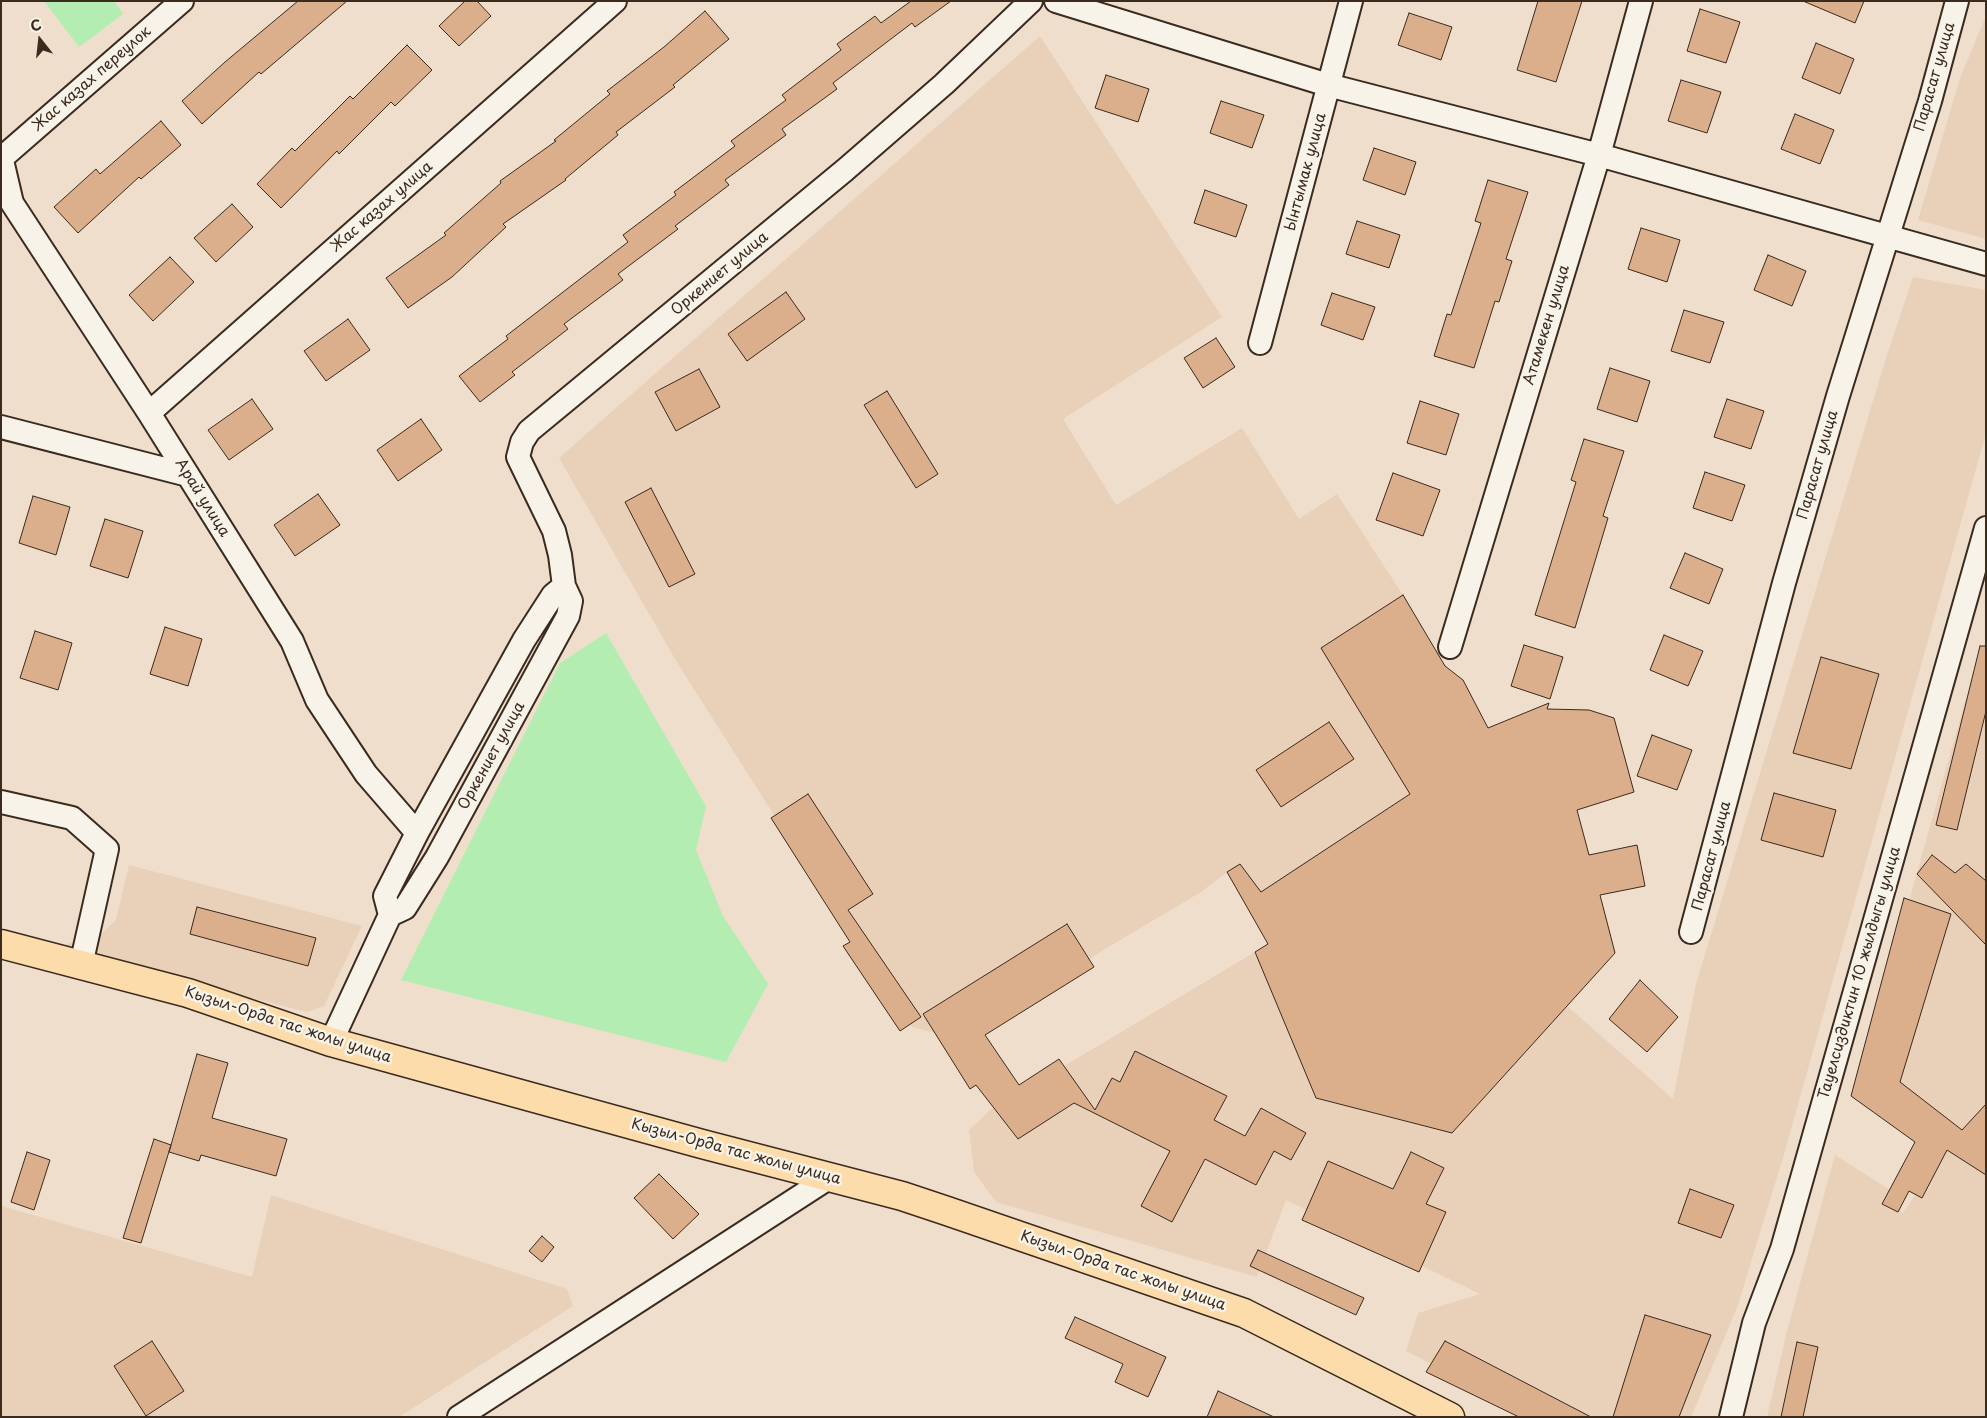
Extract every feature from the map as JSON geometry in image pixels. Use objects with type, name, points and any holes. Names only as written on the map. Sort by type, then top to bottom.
[{"type":"main road","name":"Кызыл-Орда тас жолы улица","points":[[1,944],[188,993],[331,1042],[938,1208],[1244,1313],[1450,1417]]},
{"type":"street","name":"Жас казах переулок","points":[[2,156],[182,1]]},
{"type":"street","name":"Жас казах улица","points":[[149,413],[615,1]]},
{"type":"street","name":"Оркениет улица","points":[[390,914],[405,908],[432,864],[564,627],[571,601],[564,586],[560,555],[554,531],[518,457],[522,442],[530,431],[845,170],[944,84],[1031,1]]},
{"type":"street","points":[[1058,1],[1328,85],[1599,155],[1986,264]]},
{"type":"street","name":"Ынтымак улица","points":[[1260,343],[1351,1]]},
{"type":"street","name":"Атамекен улица","points":[[1450,647],[1599,155],[1641,1]]},
{"type":"street","name":"Парасат улица","points":[[1691,932],[1784,583],[1838,396],[1930,101],[1956,1]]},
{"type":"street","name":"Арай улица","points":[[2,156],[12,203],[149,413],[292,641],[317,700],[366,774],[417,833]]},
{"type":"street","points":[[1,427],[188,475]]},
{"type":"street","name":"Тауелсиздиктин 10 жылдыгы улица","points":[[1731,1417],[1754,1323],[1782,1249],[1979,580],[1986,528]]},
{"type":"street","name":"Оркениет улица","points":[[331,1042],[390,914],[385,896],[417,833],[524,640],[553,596],[564,586]]},
{"type":"street","points":[[1,802],[72,818],[107,849],[81,965]]},
{"type":"street","points":[[459,1417],[830,1177]]},
{"type":"shaded area","points":[[1986,16],[1986,239],[1918,220],[1960,78]]},
{"type":"shaded area","points":[[1040,36],[1222,317],[1063,419],[1116,505],[1242,428],[1299,519],[1337,494],[1403,595],[1410,794],[1261,892],[1227,872],[1201,892],[1105,949],[963,1040],[912,1027],[678,664],[559,458]]},
{"type":"shaded area","points":[[1913,277],[1986,290],[1986,433],[1785,1151],[1737,1308],[1691,1417],[1534,1417],[1406,1351],[1418,1313],[1480,1294],[1286,1200],[1257,1277],[996,1202],[974,1172],[969,1130],[989,1111],[1255,952],[1316,1098],[1452,1133],[1567,1006],[1673,1099],[1696,984],[1887,355]]},
{"type":"shaded area","points":[[1986,640],[1986,1417],[1767,1417],[1787,1331],[1835,1155],[1890,1190],[1902,1214],[1950,1146],[1864,1100],[1911,894],[1975,666]]},
{"type":"shaded area","points":[[129,865],[362,926],[324,1006],[307,1012],[54,948],[102,933],[116,920]]},
{"type":"shaded area","points":[[271,1195],[567,1289],[573,1306],[399,1417],[1,1417],[1,1206],[252,1277]]},
{"type":"green space","points":[[44,1],[114,1],[123,14],[79,47]]},
{"type":"green space","points":[[606,633],[706,806],[696,850],[723,916],[768,984],[726,1062],[401,980],[560,663]]},
{"type":"building","points":[[298,1],[347,1],[261,74],[259,72],[202,124],[182,101]]},
{"type":"building","points":[[465,1],[477,1],[491,16],[459,46],[439,26]]},
{"type":"building","points":[[911,1],[951,1],[915,27],[912,23],[833,83],[837,89],[782,129],[786,135],[725,180],[729,185],[675,226],[678,229],[618,274],[623,280],[564,324],[568,329],[512,372],[515,375],[480,402],[459,376],[508,339],[506,336],[628,242],[623,235],[676,195],[674,192],[735,146],[731,141],[786,100],[782,95],[841,50],[837,44],[875,16],[881,23]]},
{"type":"building","points":[[1538,1],[1582,1],[1556,82],[1517,70]]},
{"type":"building","points":[[1803,1],[1864,1],[1855,23]]},
{"type":"building","points":[[1700,9],[1740,22],[1726,63],[1687,51]]},
{"type":"building","points":[[705,11],[729,39],[673,85],[675,87],[616,132],[618,135],[566,180],[503,224],[506,227],[452,277],[408,308],[386,278],[446,235],[444,233],[501,183],[500,181],[556,141],[554,140],[610,94],[607,91],[664,47]]},
{"type":"building","points":[[1409,13],[1452,27],[1441,60],[1398,45]]},
{"type":"building","points":[[1816,43],[1854,59],[1840,94],[1802,78]]},
{"type":"building","points":[[407,45],[432,70],[395,106],[391,102],[339,154],[337,151],[281,208],[257,184],[292,148],[295,151],[350,96],[353,99]]},
{"type":"building","points":[[1106,75],[1149,89],[1138,122],[1095,108]]},
{"type":"building","points":[[1681,80],[1721,92],[1707,133],[1668,121]]},
{"type":"building","points":[[1221,101],[1264,115],[1252,148],[1210,133]]},
{"type":"building","points":[[1795,114],[1834,130],[1820,164],[1781,149]]},
{"type":"building","points":[[161,121],[181,145],[141,179],[139,177],[78,233],[54,207],[96,169],[100,174]]},
{"type":"building","points":[[1374,148],[1416,162],[1405,195],[1363,180]]},
{"type":"building","points":[[1488,180],[1528,192],[1506,259],[1512,261],[1499,302],[1495,301],[1474,368],[1434,356],[1447,314],[1451,315],[1481,223],[1475,221]]},
{"type":"building","points":[[1205,190],[1247,205],[1236,237],[1194,223]]},
{"type":"building","points":[[232,204],[253,227],[216,262],[194,238]]},
{"type":"building","points":[[1357,221],[1400,235],[1389,268],[1346,254]]},
{"type":"building","points":[[1641,228],[1680,240],[1667,282],[1628,269]]},
{"type":"building","points":[[1768,255],[1806,271],[1792,306],[1754,290]]},
{"type":"building","points":[[170,257],[194,282],[153,321],[129,295]]},
{"type":"building","points":[[786,292],[805,319],[747,361],[728,334]]},
{"type":"building","points":[[1332,293],[1375,307],[1363,340],[1321,325]]},
{"type":"building","points":[[1684,310],[1724,322],[1710,363],[1671,351]]},
{"type":"building","points":[[348,319],[370,350],[326,381],[304,351]]},
{"type":"building","points":[[1216,338],[1235,367],[1203,388],[1184,358]]},
{"type":"building","points":[[1610,368],[1650,381],[1637,422],[1597,409]]},
{"type":"building","points":[[699,369],[720,407],[676,431],[655,392]]},
{"type":"building","points":[[887,391],[938,474],[916,488],[864,405]]},
{"type":"building","points":[[252,399],[273,429],[229,460],[208,430]]},
{"type":"building","points":[[1727,399],[1764,411],[1751,449],[1714,437]]},
{"type":"building","points":[[1420,401],[1459,414],[1446,455],[1407,443]]},
{"type":"building","points":[[421,419],[442,450],[398,481],[377,450]]},
{"type":"building","points":[[1584,439],[1624,451],[1603,516],[1608,518],[1575,628],[1535,615],[1576,482],[1571,480]]},
{"type":"building","points":[[1705,472],[1745,485],[1732,521],[1693,508]]},
{"type":"building","points":[[1393,473],[1440,490],[1423,536],[1376,520]]},
{"type":"building","points":[[651,488],[695,574],[669,587],[625,502]]},
{"type":"building","points":[[318,494],[340,525],[295,556],[274,525]]},
{"type":"building","points":[[33,496],[70,507],[56,555],[19,543]]},
{"type":"building","points":[[105,519],[143,531],[128,578],[90,566]]},
{"type":"building","points":[[1685,553],[1723,569],[1709,604],[1670,588]]},
{"type":"building","points":[[1403,595],[1445,666],[1463,680],[1488,728],[1549,703],[1547,709],[1589,710],[1614,718],[1634,792],[1577,810],[1589,855],[1637,845],[1645,886],[1600,895],[1615,953],[1452,1133],[1316,1098],[1255,952],[1268,944],[1227,872],[1240,864],[1261,892],[1410,794],[1321,648]]},
{"type":"building","points":[[165,627],[202,639],[188,686],[150,674]]},
{"type":"building","points":[[35,631],[72,643],[58,690],[20,678]]},
{"type":"building","points":[[1664,635],[1703,651],[1688,686],[1650,670]]},
{"type":"building","points":[[1524,645],[1563,657],[1550,699],[1511,686]]},
{"type":"building","points":[[1980,646],[1986,646],[1986,711],[1957,830],[1936,825]]},
{"type":"building","points":[[1821,657],[1879,674],[1851,769],[1793,753]]},
{"type":"building","points":[[1329,722],[1354,759],[1281,807],[1256,770]]},
{"type":"building","points":[[1652,735],[1692,750],[1677,790],[1637,776]]},
{"type":"building","points":[[1774,793],[1836,810],[1823,857],[1761,840]]},
{"type":"building","points":[[808,794],[873,894],[848,910],[921,1017],[900,1031],[843,946],[850,942],[771,818]]},
{"type":"building","points":[[1932,855],[1955,873],[1966,864],[1986,881],[1986,945],[1917,874]]},
{"type":"building","points":[[1904,898],[1951,914],[1900,1082],[1962,1130],[1986,1104],[1986,1175],[1947,1150],[1922,1198],[1909,1191],[1898,1212],[1882,1204],[1915,1142],[1851,1096]]},
{"type":"building","points":[[197,907],[316,938],[308,966],[190,934]]},
{"type":"building","points":[[1067,924],[1094,967],[985,1035],[1019,1085],[1059,1059],[1095,1110],[1112,1078],[1120,1082],[1135,1051],[1227,1096],[1214,1120],[1245,1136],[1261,1108],[1306,1133],[1291,1160],[1274,1151],[1256,1185],[1205,1159],[1172,1222],[1141,1206],[1170,1151],[1074,1103],[1018,1139],[976,1085],[970,1089],[923,1014]]},
{"type":"building","points":[[1640,980],[1678,1017],[1647,1052],[1609,1019]]},
{"type":"building","points":[[197,1054],[228,1063],[212,1118],[287,1139],[276,1176],[201,1155],[199,1161],[169,1152]]},
{"type":"building","points":[[154,1139],[171,1145],[141,1243],[123,1238]]},
{"type":"building","points":[[27,1152],[50,1160],[34,1210],[11,1202]]},
{"type":"building","points":[[1411,1152],[1444,1168],[1426,1204],[1446,1212],[1419,1272],[1302,1220],[1328,1161],[1393,1189]]},
{"type":"building","points":[[659,1174],[699,1214],[673,1239],[634,1198]]},
{"type":"building","points":[[1690,1189],[1734,1205],[1721,1238],[1678,1223]]},
{"type":"building","points":[[542,1236],[554,1247],[542,1262],[529,1251]]},
{"type":"building","points":[[1258,1250],[1364,1298],[1356,1315],[1250,1266]]},
{"type":"building","points":[[1645,1315],[1711,1335],[1679,1417],[1613,1417]]},
{"type":"building","points":[[1075,1317],[1166,1357],[1148,1397],[1115,1382],[1123,1364],[1065,1338]]},
{"type":"building","points":[[152,1341],[184,1391],[146,1416],[114,1366]]},
{"type":"building","points":[[1445,1341],[1591,1417],[1519,1417],[1426,1372]]},
{"type":"building","points":[[1797,1342],[1818,1347],[1803,1417],[1781,1417]]},
{"type":"building","points":[[1218,1391],[1274,1417],[1207,1417]]}]
